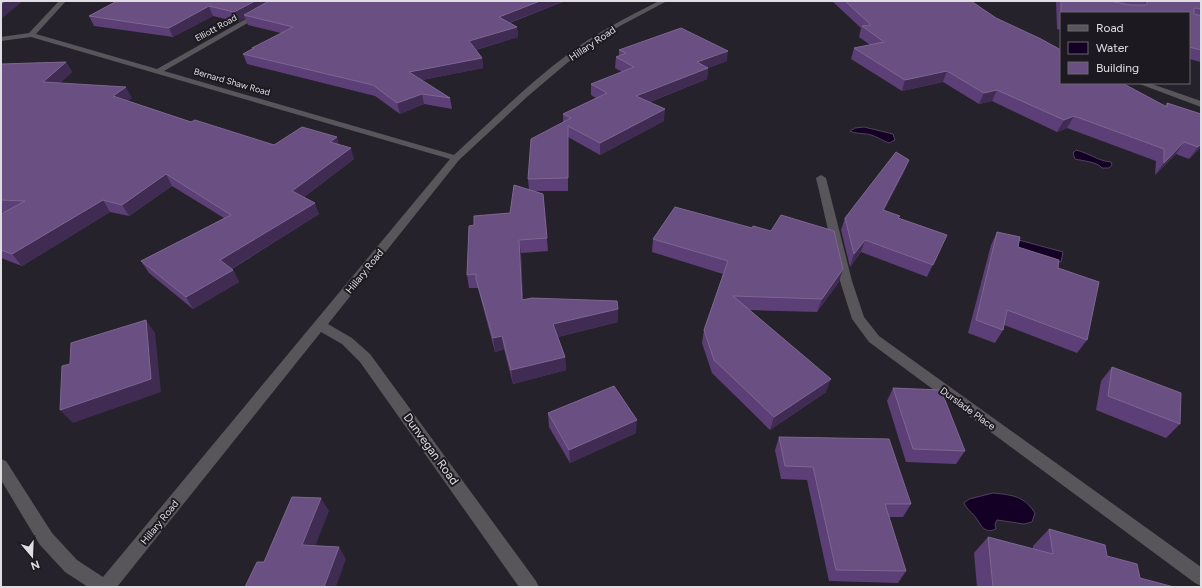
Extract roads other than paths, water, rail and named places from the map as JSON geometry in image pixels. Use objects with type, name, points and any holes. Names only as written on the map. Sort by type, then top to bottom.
[{"type":"street","points":[[31,35],[63,1]]},
{"type":"street","name":"Elliott Road","points":[[159,71],[283,1]]},
{"type":"street","name":"Hillary Road","points":[[105,587],[456,158],[525,94],[570,56],[616,26],[664,1]]},
{"type":"street","name":"Bernard Shaw Road","points":[[1,39],[31,35],[456,158]]},
{"type":"street","points":[[1145,84],[1201,104]]},
{"type":"street","name":"Durslade Place","points":[[820,178],[846,281],[858,319],[874,339],[1201,577]]},
{"type":"street","name":"Dunvegan Road","points":[[319,325],[347,341],[365,358],[530,587]]},
{"type":"street","points":[[1,466],[46,539],[71,566],[105,587]]},
{"type":"water","points":[[864,127],[893,134],[895,140],[889,143],[871,135],[850,131],[855,128]]},
{"type":"water","points":[[1076,150],[1111,162],[1112,165],[1109,168],[1102,168],[1094,163],[1075,159],[1073,153]]},
{"type":"water","points":[[1015,239],[1063,252],[1061,262],[1012,248]]},
{"type":"water","points":[[993,493],[1017,497],[1027,503],[1035,513],[1032,522],[1024,524],[997,520],[995,524],[996,529],[989,531],[986,530],[964,503],[969,499]]}]
